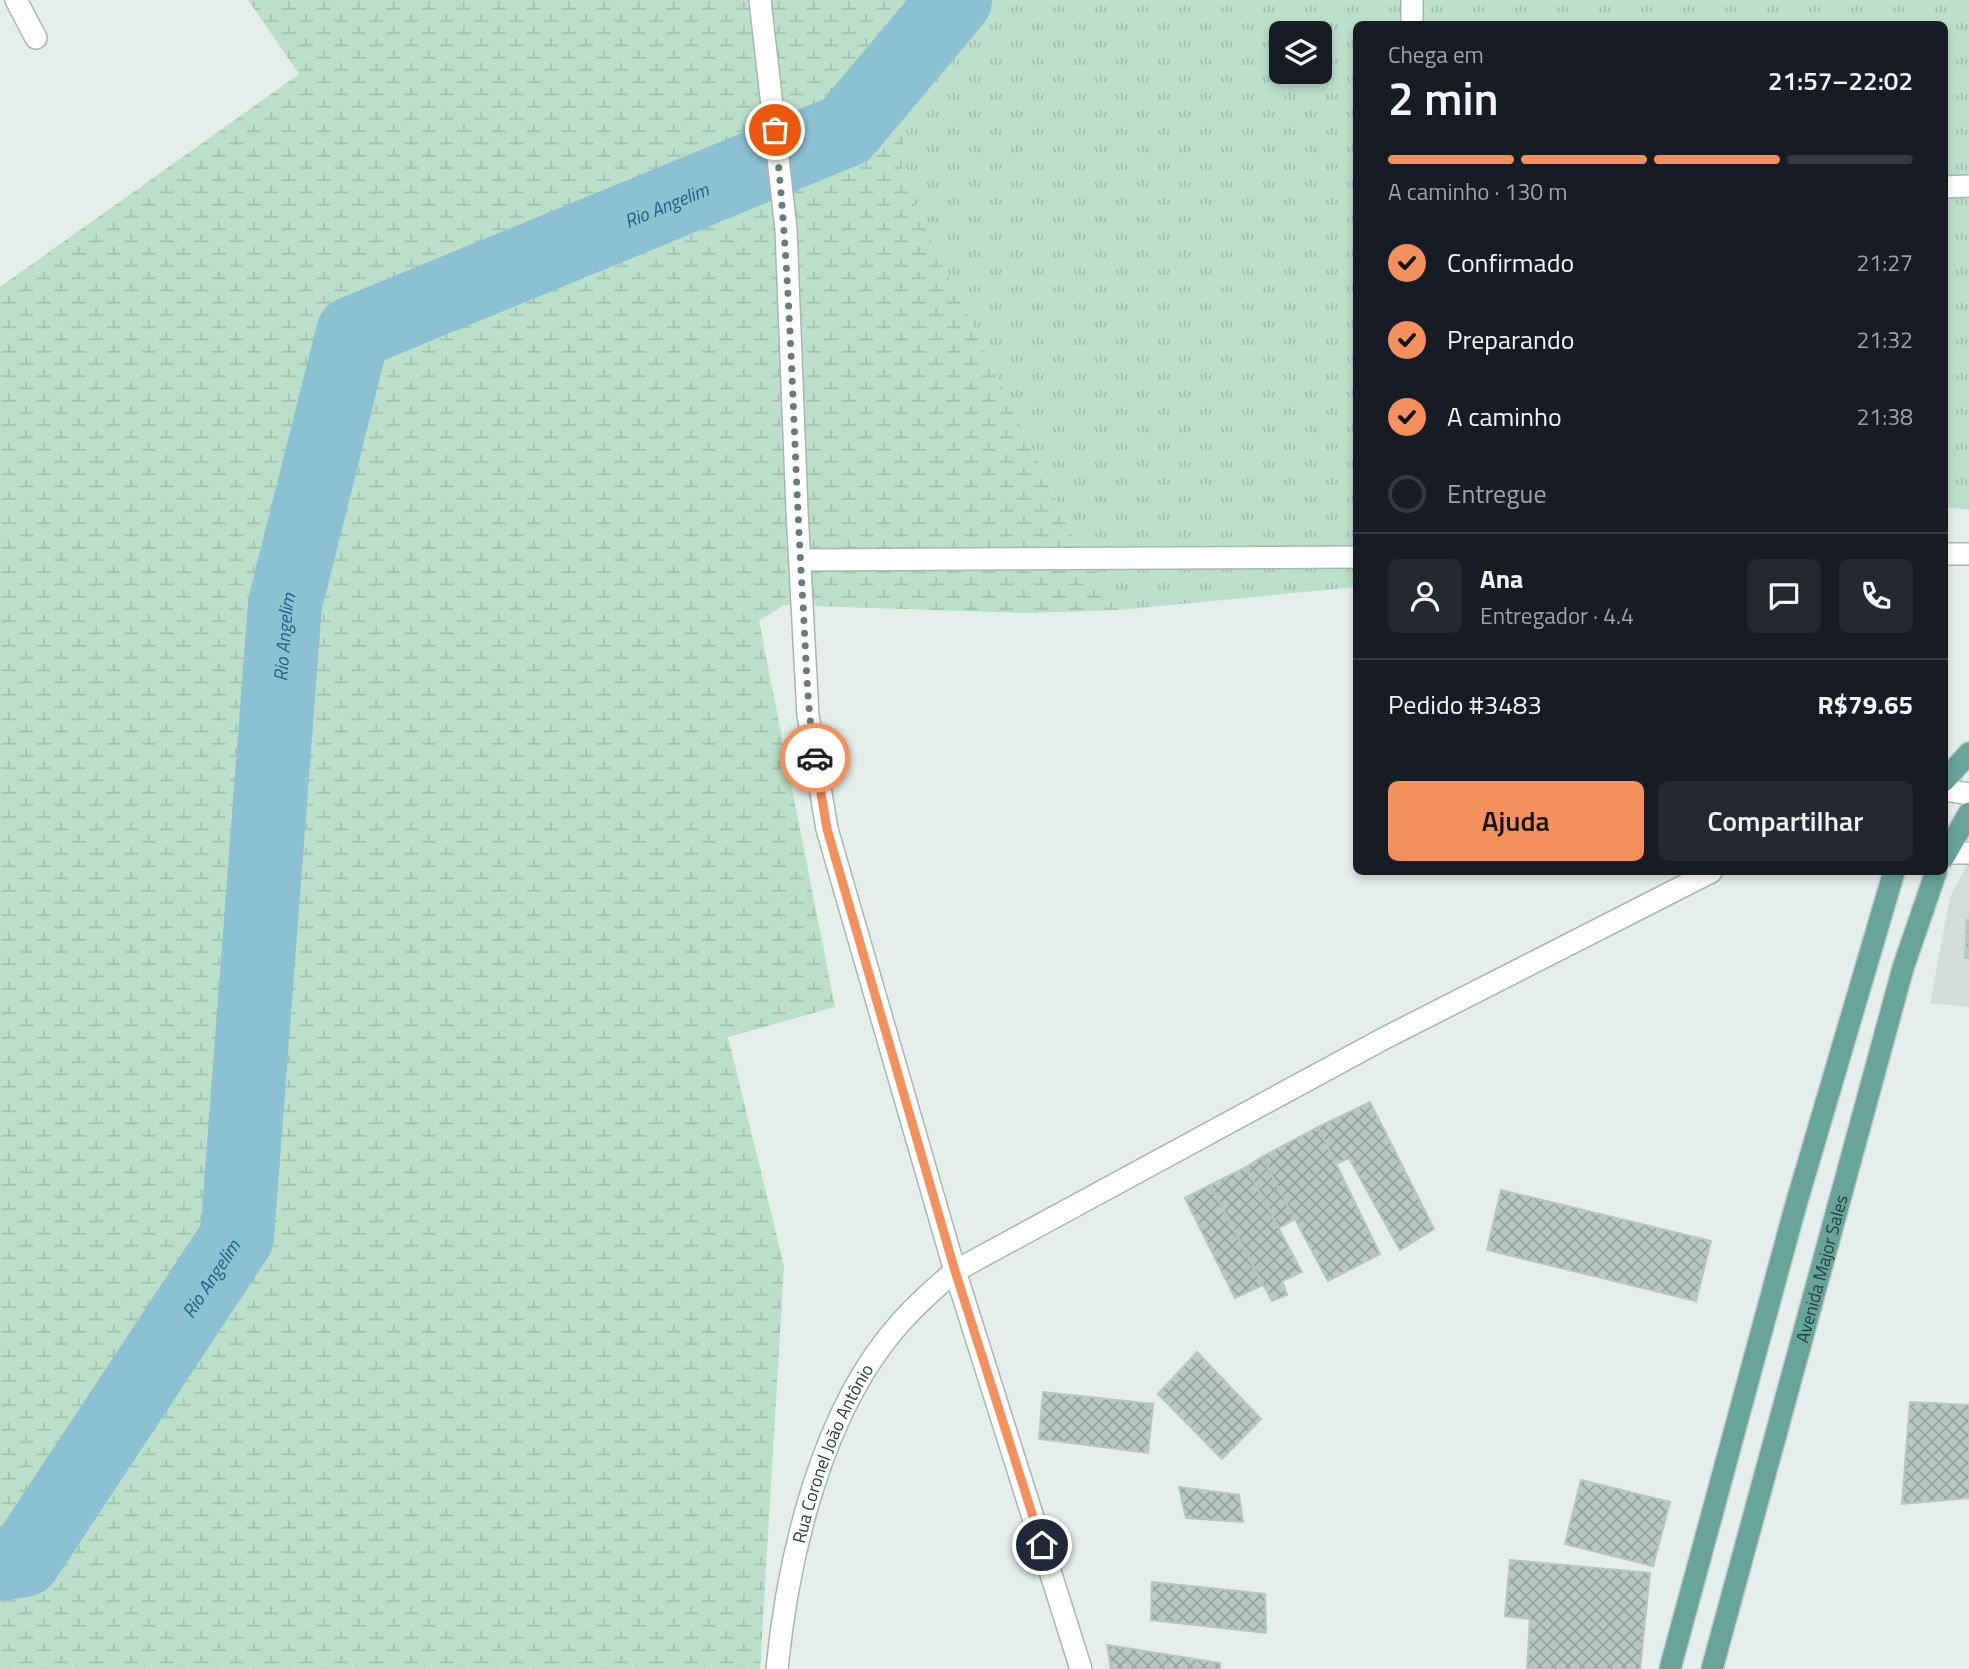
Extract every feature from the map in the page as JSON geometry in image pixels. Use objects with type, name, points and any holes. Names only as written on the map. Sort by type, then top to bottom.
[{"type":"main road","points":[[1948,777],[1969,753]]},
{"type":"main road","name":"Avenida Major Sales","points":[[1948,850],[1969,813]]},
{"type":"main road","points":[[1670,1669],[1795,1208],[1893,875]]},
{"type":"main road","name":"Avenida Major Sales","points":[[1712,1669],[1903,968],[1937,875]]},
{"type":"street","points":[[16,0],[36,38]]},
{"type":"street","points":[[760,0],[786,229],[808,715],[827,829],[955,1271],[1081,1669]]},
{"type":"street","points":[[1412,0],[1412,21]]},
{"type":"street","points":[[1948,187],[1969,186]]},
{"type":"street","points":[[1948,554],[1969,554]]},
{"type":"street","points":[[800,560],[1353,557]]},
{"type":"street","points":[[1948,791],[1969,794]]},
{"type":"street","points":[[1948,859],[1969,853]]},
{"type":"street","name":"Rua Coronel João Antônio","points":[[777,1669],[782,1622],[801,1532],[828,1447],[872,1360],[899,1324],[955,1271],[1383,1039],[1705,875]]},
{"type":"shaded area","points":[[1969,861],[1969,1007],[1930,1003],[1950,897]]},
{"type":"green space","points":[[248,0],[907,0],[902,179],[1074,537],[1119,610],[1024,613],[784,605],[759,621],[835,1007],[728,1037],[784,1266],[760,1669],[0,1669],[0,287],[299,74]]},
{"type":"green space","points":[[907,0],[1969,0],[1969,510],[1948,507],[1948,21],[1353,21],[1353,587],[1119,610],[1074,537],[902,179]]},
{"type":"building","points":[[1967,920],[1969,958],[1965,958]]},
{"type":"building","points":[[1370,1102],[1434,1229],[1400,1250],[1349,1158],[1336,1164],[1318,1127]]},
{"type":"building","points":[[1318,1127],[1380,1254],[1328,1281],[1262,1157]]},
{"type":"building","points":[[1262,1157],[1295,1219],[1279,1228],[1246,1167]]},
{"type":"building","points":[[1246,1167],[1302,1272],[1282,1281],[1287,1295],[1272,1301],[1210,1185]]},
{"type":"building","points":[[1210,1185],[1263,1285],[1235,1298],[1185,1198]]},
{"type":"building","points":[[1501,1190],[1711,1241],[1696,1301],[1487,1250]]},
{"type":"building","points":[[1197,1352],[1261,1419],[1222,1459],[1158,1394]]},
{"type":"building","points":[[1043,1392],[1153,1404],[1148,1453],[1039,1439]]},
{"type":"building","points":[[1910,1402],[1969,1405],[1969,1498],[1902,1504]]},
{"type":"building","points":[[1581,1480],[1670,1502],[1653,1566],[1565,1544]]},
{"type":"building","points":[[1179,1487],[1239,1495],[1243,1522],[1186,1518]]},
{"type":"building","points":[[1510,1560],[1650,1573],[1640,1669],[1527,1669],[1530,1619],[1505,1616]]},
{"type":"building","points":[[1152,1582],[1265,1594],[1266,1633],[1151,1620]]},
{"type":"building","points":[[1107,1645],[1220,1663],[1220,1669],[1111,1669]]},
{"type":"waterway","name":"Rio Angelim","points":[[0,1564],[24,1560],[237,1237],[285,604],[353,333],[846,130],[955,0]]},
{"type":"way so far","points":[[775,130],[786,229],[808,715],[815,758]]},
{"type":"route","points":[[815,758],[827,829],[955,1271],[1042,1545]]}]
